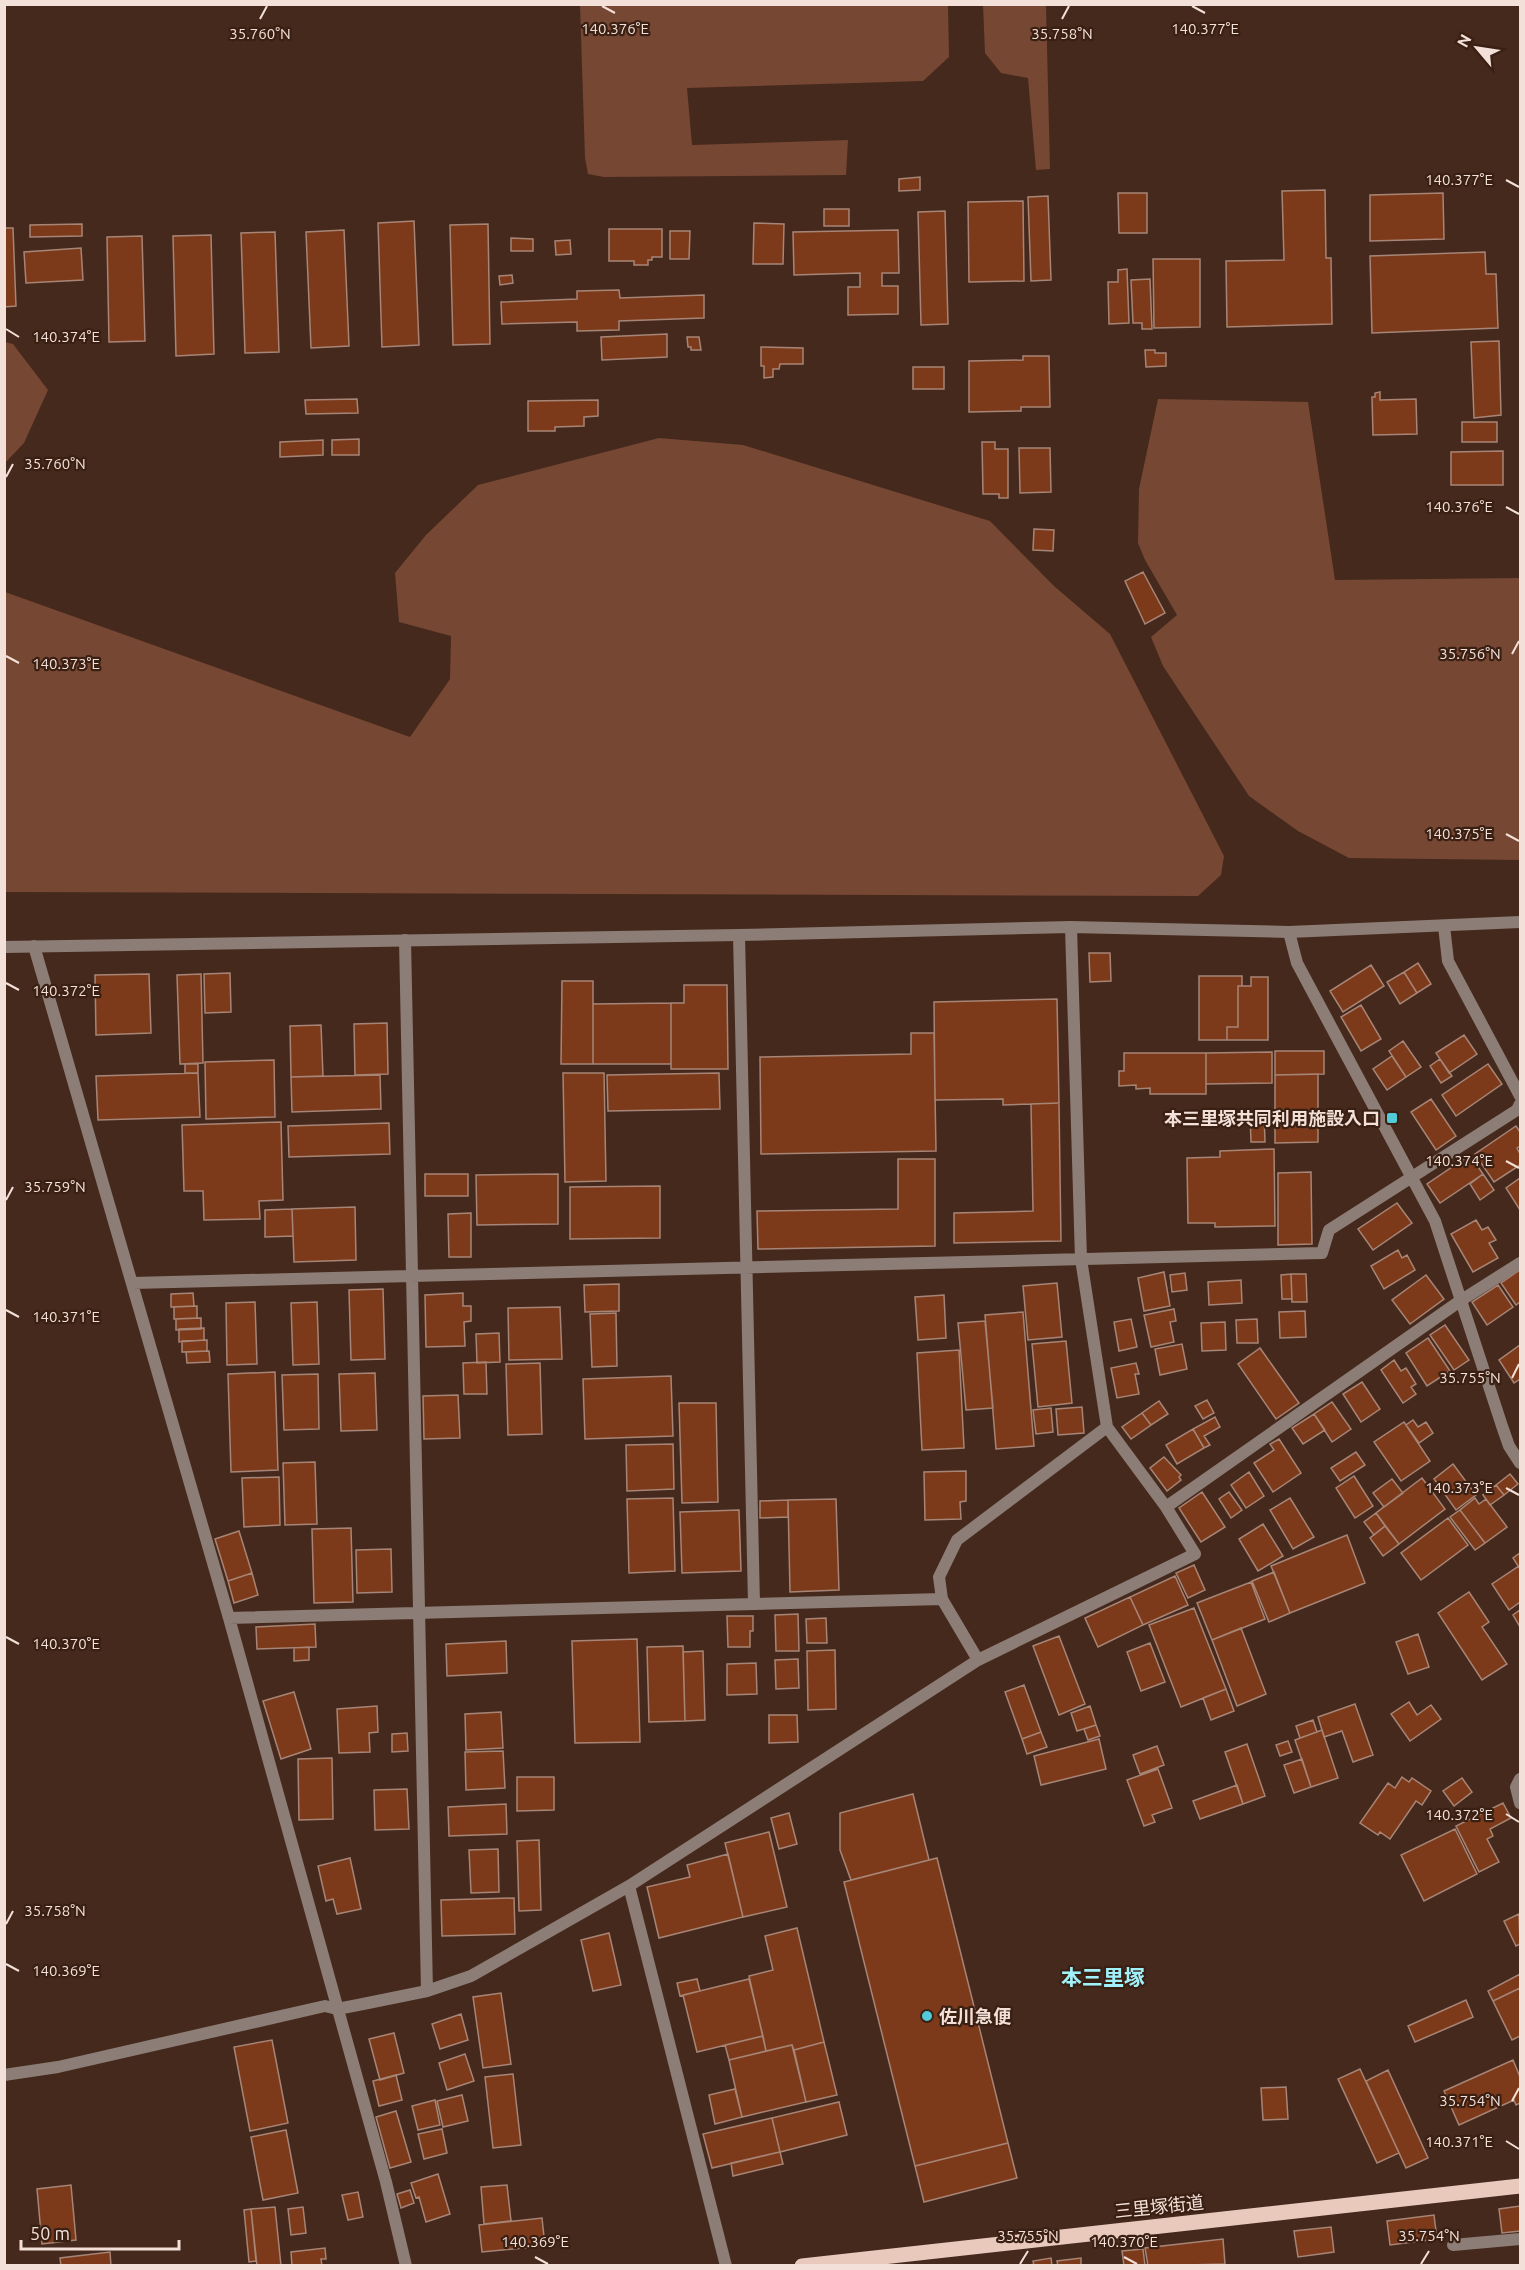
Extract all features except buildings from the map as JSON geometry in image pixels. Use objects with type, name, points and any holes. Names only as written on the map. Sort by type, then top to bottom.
[{"type":"main road","name":"三里塚街道","points":[[802,2265],[901,2256],[1521,2186]]},
{"type":"street","points":[[4,947],[1071,927],[1289,932],[1521,922]]},
{"type":"street","points":[[1444,926],[1448,961],[1521,1096]]},
{"type":"street","points":[[4,2075],[58,2067],[325,2006],[337,2009],[427,1991],[471,1976],[628,1886],[978,1660],[1195,1554],[1166,1507],[1107,1427],[1081,1259],[1071,927]]},
{"type":"street","points":[[1289,932],[1297,963],[1413,1177],[1440,1234],[1506,1436],[1521,1463]]},
{"type":"street","points":[[739,935],[754,1604]]},
{"type":"street","points":[[405,940],[427,1991]]},
{"type":"street","points":[[34,946],[229,1618],[386,2181],[406,2265]]},
{"type":"street","points":[[132,1283],[1322,1253],[1329,1230],[1517,1110],[1521,1104]]},
{"type":"street","points":[[1166,1507],[1460,1301],[1521,1263]]},
{"type":"street","points":[[978,1660],[942,1599],[939,1577],[957,1540],[1107,1427]]},
{"type":"street","points":[[229,1618],[942,1599]]},
{"type":"street","points":[[1521,1779],[1516,1787],[1521,1803]]},
{"type":"street","points":[[628,1886],[726,2265]]},
{"type":"street","points":[[1453,2245],[1521,2239]]},
{"type":"shaded area","points":[[580,5],[948,5],[949,57],[923,81],[687,88],[692,145],[848,140],[846,175],[604,177],[588,174],[585,158]]},
{"type":"shaded area","points":[[983,5],[1046,5],[1050,169],[1036,170],[1028,78],[1001,73],[985,53]]},
{"type":"shaded area","points":[[5,342],[13,344],[48,390],[24,443],[5,463]]},
{"type":"shaded area","points":[[1158,399],[1308,402],[1335,580],[1520,578],[1520,860],[1349,858],[1298,831],[1249,796],[1163,666],[1151,637],[1177,615],[1145,560],[1138,543],[1139,489]]},
{"type":"shaded area","points":[[659,438],[743,445],[990,521],[1054,586],[1110,634],[1224,856],[1221,875],[1198,896],[5,892],[5,592],[410,737],[450,679],[451,636],[399,622],[395,573],[426,535],[478,485]]},
{"type":"place","name":"本三里塚共同利用施設入口","points":[[1392,1118]]},
{"type":"place","name":"佐川急便","points":[[927,2016]]},
{"type":"district","name":"本三里塚","points":[[1103,1977]]}]
